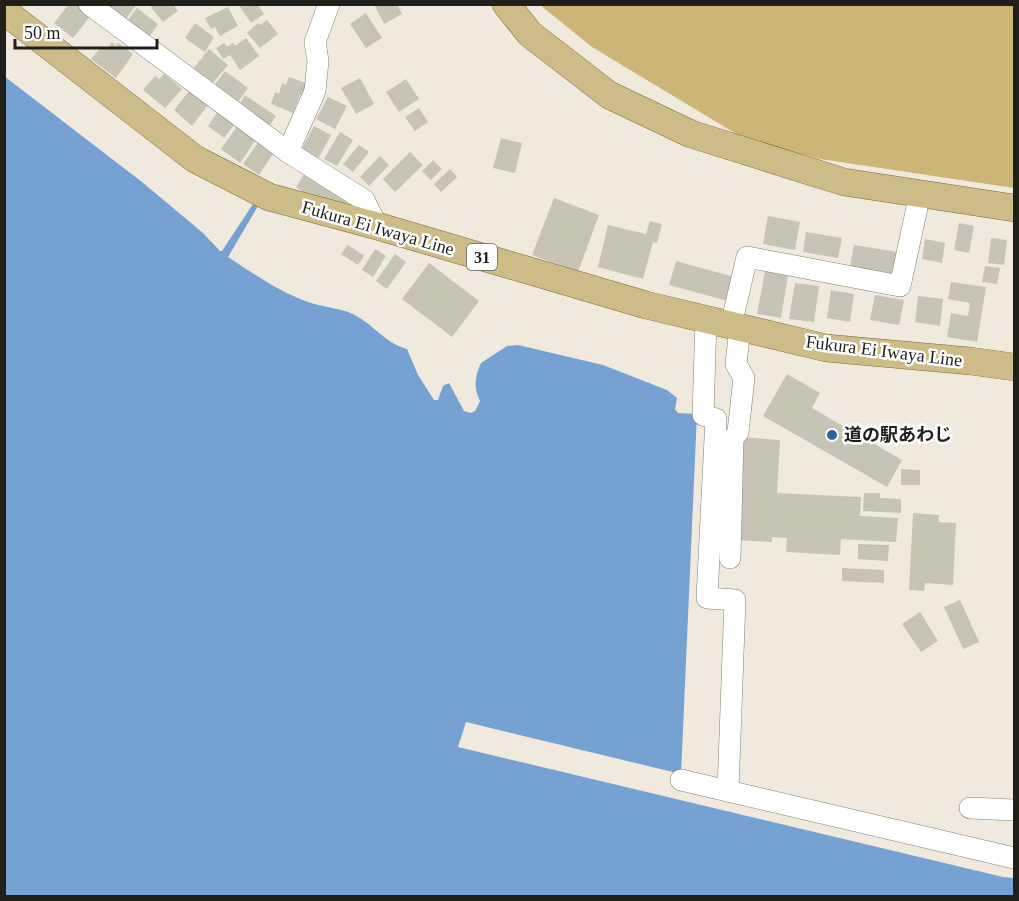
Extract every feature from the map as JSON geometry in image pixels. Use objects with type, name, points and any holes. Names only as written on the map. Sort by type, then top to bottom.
[{"type":"main road","points":[[506,4],[530,33],[609,95],[691,134],[844,182],[1014,208]]},
{"type":"main road","name":"Fukura Ei Iwaya Line","points":[[4,11],[195,159],[269,197],[377,226],[646,305],[826,348],[1014,367]]},
{"type":"street","points":[[88,4],[288,152],[364,200],[377,226]]},
{"type":"street","points":[[288,152],[315,91],[318,61],[315,42],[329,4]]},
{"type":"street","points":[[728,791],[735,600],[707,598],[716,419],[703,415],[726,324],[747,257],[900,286],[920,194]]},
{"type":"street","points":[[726,324],[736,364],[744,378],[738,432],[733,439],[730,558]]},
{"type":"street","points":[[681,780],[1014,858]]},
{"type":"street","points":[[970,808],[1014,810]]},
{"type":"shaded area","points":[[540,5],[1014,5],[1014,188],[820,159],[743,138],[592,47]]},
{"type":"water","points":[[4,76],[142,182],[203,233],[220,251],[253,204],[258,206],[228,257],[297,298],[353,314],[392,342],[407,349],[418,375],[434,400],[438,400],[443,386],[449,383],[464,411],[470,413],[475,411],[480,401],[476,391],[476,382],[481,363],[507,346],[518,345],[603,365],[667,390],[677,398],[675,409],[678,413],[697,414],[681,774],[466,722],[458,747],[1014,878],[1014,896],[5,896]]},
{"type":"building","points":[[69,4],[76,4],[91,15],[73,38],[54,23]]},
{"type":"building","points":[[102,4],[137,4],[123,23]]},
{"type":"building","points":[[155,4],[173,4],[178,11],[163,22],[151,7]]},
{"type":"building","points":[[238,4],[257,4],[264,14],[251,23]]},
{"type":"building","points":[[374,4],[397,4],[402,14],[384,24]]},
{"type":"building","points":[[228,7],[238,26],[220,36],[215,27],[211,29],[205,18]]},
{"type":"building","points":[[137,8],[158,24],[147,40],[125,24]]},
{"type":"building","points":[[366,13],[382,38],[366,48],[350,24]]},
{"type":"building","points":[[267,20],[278,34],[260,48],[247,33],[258,23],[260,25]]},
{"type":"building","points":[[195,23],[214,37],[205,52],[185,38]]},
{"type":"building","points":[[246,38],[259,56],[240,70],[230,55],[223,59],[216,48],[224,43],[227,47],[233,43],[235,46]]},
{"type":"building","points":[[112,42],[116,46],[118,43],[133,54],[116,78],[91,59],[102,46],[107,49]]},
{"type":"building","points":[[209,49],[228,65],[212,84],[193,69]]},
{"type":"building","points":[[225,71],[248,88],[236,105],[212,89]]},
{"type":"building","points":[[164,74],[182,89],[165,108],[143,90],[155,76],[159,79]]},
{"type":"building","points":[[289,77],[309,84],[305,96],[300,95],[293,113],[271,104],[275,92],[279,94],[282,83],[286,85]]},
{"type":"building","points":[[360,78],[374,104],[356,114],[341,88]]},
{"type":"building","points":[[406,79],[419,99],[399,112],[386,92]]},
{"type":"building","points":[[190,90],[208,105],[192,126],[174,110]]},
{"type":"building","points":[[245,95],[276,116],[267,129],[237,108]]},
{"type":"building","points":[[328,97],[347,106],[335,129],[316,119]]},
{"type":"building","points":[[419,108],[428,122],[415,131],[405,117]]},
{"type":"building","points":[[219,110],[236,122],[224,138],[208,126]]},
{"type":"building","points":[[238,125],[257,138],[240,163],[221,149]]},
{"type":"building","points":[[314,126],[331,135],[318,159],[301,150]]},
{"type":"building","points":[[340,132],[353,140],[337,166],[324,159]]},
{"type":"building","points":[[501,138],[522,143],[515,173],[493,168]]},
{"type":"building","points":[[260,140],[275,151],[259,175],[243,164]]},
{"type":"building","points":[[359,145],[369,152],[353,172],[343,164]]},
{"type":"building","points":[[410,152],[423,165],[395,192],[383,179]]},
{"type":"building","points":[[380,156],[389,165],[369,186],[360,177]]},
{"type":"building","points":[[433,160],[442,169],[431,180],[422,171]]},
{"type":"building","points":[[450,169],[457,177],[441,192],[434,184]]},
{"type":"building","points":[[307,170],[349,197],[343,208],[319,202],[296,187]]},
{"type":"building","points":[[554,198],[599,215],[578,272],[532,255]]},
{"type":"building","points":[[768,216],[800,222],[795,250],[763,244]]},
{"type":"building","points":[[650,221],[662,224],[657,243],[653,242],[643,279],[598,267],[608,225],[646,234]]},
{"type":"building","points":[[959,223],[974,226],[969,253],[954,250]]},
{"type":"building","points":[[806,232],[842,238],[838,258],[803,252]]},
{"type":"building","points":[[991,238],[1007,240],[1004,265],[988,263]]},
{"type":"building","points":[[925,239],[945,243],[942,263],[922,259]]},
{"type":"building","points":[[348,245],[364,256],[358,265],[341,254]]},
{"type":"building","points":[[854,245],[898,252],[894,275],[850,267]]},
{"type":"building","points":[[375,249],[386,256],[373,277],[362,270]]},
{"type":"building","points":[[395,254],[406,262],[387,289],[376,281]]},
{"type":"building","points":[[676,261],[734,277],[728,301],[669,285]]},
{"type":"building","points":[[429,263],[479,301],[452,337],[402,299]]},
{"type":"building","points":[[985,266],[1000,268],[997,284],[982,282]]},
{"type":"building","points":[[765,271],[788,275],[781,318],[757,314]]},
{"type":"building","points":[[951,282],[986,287],[977,342],[947,337],[951,313],[968,316],[970,303],[948,299]]},
{"type":"building","points":[[795,283],[819,286],[814,322],[789,319]]},
{"type":"building","points":[[831,290],[854,294],[850,322],[827,318]]},
{"type":"building","points":[[875,295],[904,300],[899,325],[870,320]]},
{"type":"building","points":[[918,296],[943,299],[940,326],[915,322]]},
{"type":"building","points":[[787,374],[820,393],[812,408],[902,460],[887,487],[763,416]]},
{"type":"building","points":[[739,437],[780,440],[777,493],[861,497],[860,516],[898,518],[896,542],[841,539],[840,555],[786,552],[787,538],[772,537],[772,542],[733,540]]},
{"type":"building","points":[[901,469],[920,470],[920,485],[901,485]]},
{"type":"building","points":[[864,493],[880,493],[880,498],[901,499],[901,513],[863,511]]},
{"type":"building","points":[[913,513],[939,515],[938,522],[956,523],[953,585],[925,583],[924,591],[909,590]]},
{"type":"building","points":[[858,544],[889,545],[888,561],[858,559]]},
{"type":"building","points":[[842,568],[884,570],[884,583],[842,581]]},
{"type":"building","points":[[960,600],[979,642],[963,649],[944,607]]},
{"type":"building","points":[[920,612],[938,641],[921,652],[902,624]]},
{"type":"place","name":"道の駅あわじ","points":[[832,435]]}]
